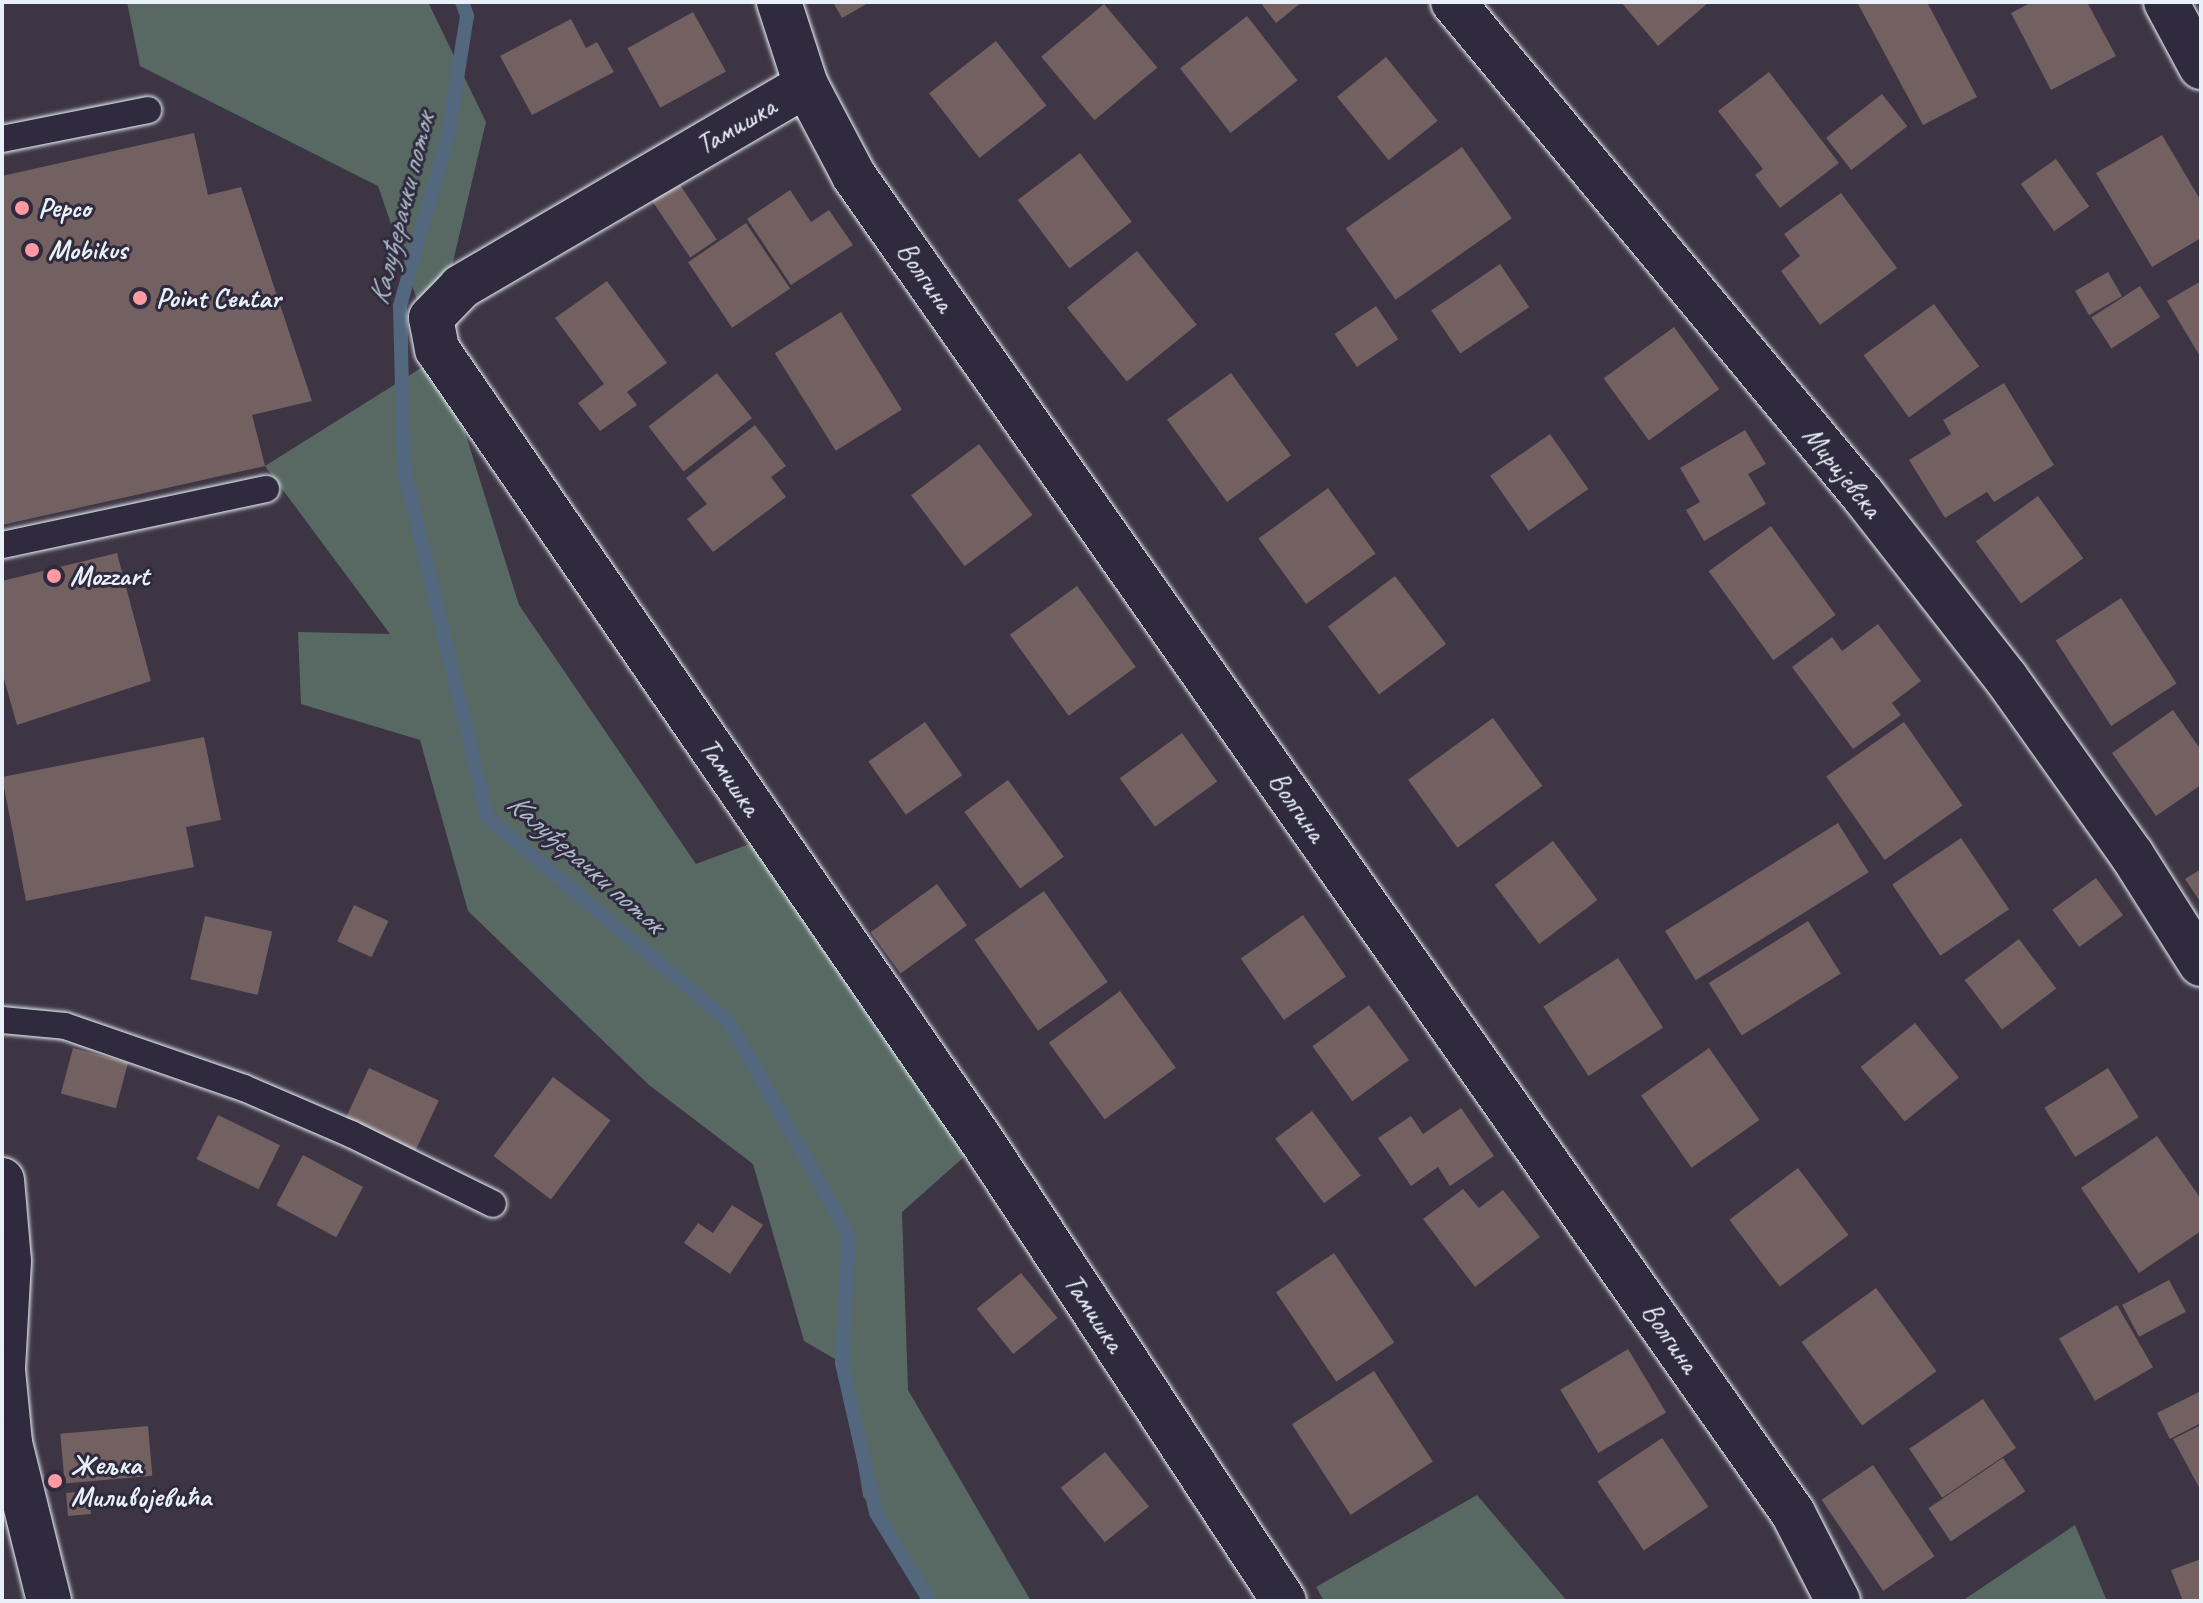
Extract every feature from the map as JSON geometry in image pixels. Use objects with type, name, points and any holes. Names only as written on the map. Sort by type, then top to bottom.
[{"type":"street","name":"Волгина","points":[[779,2],[806,85],[854,176],[1793,1513],[1838,1601]]},
{"type":"street","name":"Миријевска","points":[[1453,2],[1863,495],[2006,678],[2132,855],[2201,964]]},
{"type":"street","points":[[2166,2],[2201,67]]},
{"type":"street","name":"Тамишка","points":[[806,85],[453,293],[431,318],[437,349],[982,1141],[1284,1601]]},
{"type":"street","points":[[2,1180],[9,1261],[2,1370],[17,1483],[49,1601]]},
{"type":"lane","points":[[2,139],[148,110]]},
{"type":"lane","points":[[2,545],[266,489]]},
{"type":"lane","points":[[2,1020],[65,1026],[229,1082],[351,1134],[493,1204]]},
{"type":"green space","points":[[127,2],[428,2],[486,122],[444,300],[439,349],[519,605],[696,864],[771,836],[982,1141],[902,1212],[908,1390],[1031,1601],[932,1601],[915,1567],[863,1496],[842,1363],[804,1341],[753,1164],[649,1085],[468,911],[420,740],[301,704],[298,632],[390,634],[265,466],[437,358],[378,186],[140,66]]},
{"type":"green space","points":[[1477,1495],[1567,1601],[1324,1601],[1316,1587]]},
{"type":"green space","points":[[2075,1525],[2107,1601],[1962,1601]]},
{"type":"building","points":[[833,2],[870,2],[842,18]]},
{"type":"building","points":[[1260,2],[1302,2],[1276,23]]},
{"type":"building","points":[[1621,2],[1709,2],[1658,46]]},
{"type":"building","points":[[1857,2],[1927,2],[1977,97],[1923,125]]},
{"type":"building","points":[[2032,2],[2087,2],[2116,56],[2051,90],[2011,13]]},
{"type":"building","points":[[1104,4],[1157,68],[1095,120],[1041,57]]},
{"type":"building","points":[[693,12],[726,71],[660,108],[627,48]]},
{"type":"building","points":[[1247,16],[1297,81],[1231,133],[1180,68]]},
{"type":"building","points":[[571,19],[586,48],[597,42],[614,72],[532,115],[500,56]]},
{"type":"building","points":[[996,41],[1046,106],[980,158],[929,93]]},
{"type":"building","points":[[1386,57],[1438,121],[1389,160],[1337,97]]},
{"type":"building","points":[[1769,72],[1839,163],[1780,208],[1755,175],[1763,169],[1718,111]]},
{"type":"building","points":[[1882,94],[1907,126],[1851,170],[1826,138]]},
{"type":"building","name":"Point Centar","points":[[194,133],[208,195],[241,187],[312,401],[252,415],[265,466],[2,525],[2,176]]},
{"type":"building","points":[[2162,135],[2201,201],[2201,238],[2152,267],[2096,173]]},
{"type":"building","points":[[1462,147],[1512,218],[1396,300],[1346,228]]},
{"type":"building","points":[[1080,153],[1132,222],[1069,269],[1018,200]]},
{"type":"building","points":[[2056,159],[2089,207],[2054,231],[2021,184]]},
{"type":"building","points":[[676,179],[717,240],[690,257],[649,197]]},
{"type":"building","points":[[790,190],[811,222],[829,210],[853,245],[791,285],[747,219]]},
{"type":"building","points":[[1841,193],[1897,268],[1820,325],[1781,271],[1800,256],[1784,234]]},
{"type":"building","points":[[746,223],[790,288],[732,328],[688,262]]},
{"type":"building","points":[[1137,251],[1197,325],[1127,381],[1067,308]]},
{"type":"building","points":[[1500,264],[1529,307],[1460,354],[1431,310]]},
{"type":"building","points":[[2108,272],[2122,296],[2089,315],[2075,291]]},
{"type":"building","points":[[607,281],[667,363],[627,392],[637,405],[600,431],[578,403],[604,384],[555,318]]},
{"type":"building","points":[[2201,281],[2201,358],[2167,301]]},
{"type":"building","points":[[2140,286],[2160,317],[2112,349],[2091,318]]},
{"type":"building","points":[[1934,304],[1979,366],[1909,417],[1864,355]]},
{"type":"building","points":[[1376,306],[1398,339],[1357,367],[1335,334]]},
{"type":"building","points":[[841,312],[902,410],[836,451],[775,353]]},
{"type":"building","points":[[1674,327],[1719,389],[1649,440],[1604,378]]},
{"type":"building","points":[[717,373],[752,418],[684,471],[648,427]]},
{"type":"building","points":[[1231,373],[1291,456],[1227,502],[1167,419]]},
{"type":"building","points":[[2004,383],[2054,465],[1994,502],[1987,492],[1945,518],[1909,460],[1951,434],[1943,420]]},
{"type":"building","points":[[755,425],[786,466],[771,477],[786,497],[713,552],[687,519],[707,504],[686,478]]},
{"type":"building","points":[[1745,430],[1766,464],[1748,474],[1766,504],[1704,541],[1686,510],[1700,502],[1680,468]]},
{"type":"building","points":[[1550,434],[1588,489],[1529,531],[1490,476]]},
{"type":"building","points":[[979,444],[1033,515],[965,566],[911,495]]},
{"type":"building","points":[[1328,488],[1376,554],[1306,604],[1258,539]]},
{"type":"building","points":[[2038,496],[2083,558],[2021,604],[1976,541]]},
{"type":"building","points":[[1771,526],[1836,615],[1773,660],[1709,571]]},
{"type":"building","points":[[117,553],[151,681],[17,725],[2,672],[2,581]]},
{"type":"building","points":[[1395,576],[1446,644],[1379,694],[1328,627]]},
{"type":"building","points":[[1077,586],[1136,667],[1069,716],[1010,635]]},
{"type":"building","points":[[2121,598],[2177,684],[2111,726],[2056,640]]},
{"type":"building","points":[[1878,624],[1921,681],[1892,703],[1901,715],[1853,749],[1792,667],[1832,637],[1842,651]]},
{"type":"building","points":[[2173,710],[2201,750],[2201,785],[2156,816],[2112,753]]},
{"type":"building","points":[[1493,718],[1542,786],[1457,848],[1408,780]]},
{"type":"building","points":[[925,722],[962,775],[906,815],[868,762]]},
{"type":"building","points":[[1904,722],[1963,806],[1885,860],[1826,776]]},
{"type":"building","points":[[1182,733],[1217,782],[1155,827],[1120,778]]},
{"type":"building","points":[[204,737],[221,820],[186,827],[194,867],[26,901],[2,777]]},
{"type":"building","points":[[1008,780],[1064,857],[1020,889],[964,812]]},
{"type":"building","points":[[1838,823],[1869,872],[1696,980],[1665,931]]},
{"type":"building","points":[[1961,838],[2009,909],[1940,956],[1892,884]]},
{"type":"building","points":[[1553,841],[1598,900],[1539,944],[1495,885]]},
{"type":"building","points":[[2201,869],[2201,903],[2185,879]]},
{"type":"building","points":[[2096,878],[2123,915],[2079,947],[2052,910]]},
{"type":"building","points":[[937,884],[967,925],[901,973],[871,932]]},
{"type":"building","points":[[1044,891],[1108,982],[1038,1031],[974,940]]},
{"type":"building","points":[[354,905],[388,921],[372,957],[337,941]]},
{"type":"building","points":[[1303,915],[1346,976],[1284,1020],[1241,959]]},
{"type":"building","points":[[205,916],[272,932],[258,995],[190,979]]},
{"type":"building","points":[[1808,921],[1841,974],[1742,1036],[1709,983]]},
{"type":"building","points":[[2019,939],[2056,989],[2002,1029],[1965,980]]},
{"type":"building","points":[[1618,958],[1663,1028],[1589,1076],[1543,1006]]},
{"type":"building","points":[[1120,991],[1176,1068],[1105,1120],[1049,1043]]},
{"type":"building","points":[[1369,1005],[1409,1060],[1352,1101],[1312,1046]]},
{"type":"building","points":[[1915,1023],[1959,1077],[1905,1121],[1861,1067]]},
{"type":"building","points":[[73,1048],[128,1063],[116,1108],[61,1093]]},
{"type":"building","points":[[1709,1048],[1759,1120],[1691,1168],[1641,1096]]},
{"type":"building","points":[[369,1068],[439,1101],[415,1152],[345,1120]]},
{"type":"building","points":[[2108,1068],[2139,1117],[2075,1157],[2044,1108]]},
{"type":"building","points":[[553,1077],[611,1120],[551,1199],[493,1156]]},
{"type":"building","points":[[1461,1108],[1494,1156],[1450,1186],[1438,1167],[1411,1186],[1378,1138],[1411,1116],[1423,1134]]},
{"type":"building","points":[[1312,1111],[1361,1176],[1324,1203],[1275,1139]]},
{"type":"building","points":[[218,1115],[280,1145],[259,1189],[197,1159]]},
{"type":"building","points":[[2157,1136],[2201,1199],[2201,1231],[2139,1273],[2081,1188]]},
{"type":"building","points":[[303,1155],[363,1187],[336,1237],[276,1205]]},
{"type":"building","points":[[1798,1168],[1849,1235],[1780,1287],[1729,1220]]},
{"type":"building","points":[[1463,1189],[1479,1208],[1503,1190],[1540,1237],[1475,1287],[1423,1219]]},
{"type":"building","points":[[732,1205],[763,1225],[730,1274],[684,1243],[698,1223],[713,1233]]},
{"type":"building","points":[[1334,1253],[1394,1343],[1336,1382],[1276,1292]]},
{"type":"building","points":[[1021,1273],[1058,1318],[1013,1354],[977,1309]]},
{"type":"building","points":[[2169,1280],[2186,1312],[2139,1337],[2122,1305]]},
{"type":"building","points":[[1876,1288],[1937,1371],[1862,1425],[1802,1342]]},
{"type":"building","points":[[2117,1305],[2153,1367],[2095,1401],[2059,1338]]},
{"type":"building","points":[[1628,1349],[1666,1412],[1598,1453],[1560,1390]]},
{"type":"building","points":[[1374,1371],[1433,1462],[1351,1515],[1292,1424]]},
{"type":"building","points":[[2201,1391],[2201,1423],[2170,1439],[2157,1413]]},
{"type":"building","points":[[1983,1399],[2016,1448],[1942,1498],[1909,1449]]},
{"type":"building","points":[[2201,1425],[2201,1491],[2173,1439]]},
{"type":"building","points":[[148,1426],[152,1476],[65,1483],[60,1434]]},
{"type":"building","points":[[1662,1438],[1708,1507],[1644,1550],[1597,1482]]},
{"type":"building","points":[[1105,1452],[1149,1506],[1105,1542],[1061,1488]]},
{"type":"building","points":[[2003,1458],[2025,1491],[1951,1541],[1928,1508]]},
{"type":"building","points":[[1873,1465],[1935,1556],[1883,1591],[1822,1500]]},
{"type":"building","points":[[89,1491],[91,1514],[68,1516],[66,1493]]},
{"type":"building","points":[[2201,1559],[2201,1601],[2183,1601],[2171,1570]]},
{"type":"waterway","name":"Калуђерачки поток","points":[[462,2],[467,16],[448,135],[400,306],[404,468],[487,817],[730,1023],[849,1236],[842,1363],[876,1513],[930,1601]]},
{"type":"place","name":"Pepco","points":[[22,208]]},
{"type":"place","name":"Mobikus","points":[[32,250]]},
{"type":"place","name":"Point Centar","points":[[140,298]]},
{"type":"place","name":"Mozzart","points":[[54,576]]},
{"type":"place","name":"Жељка Миливојевића","points":[[55,1481]]}]
